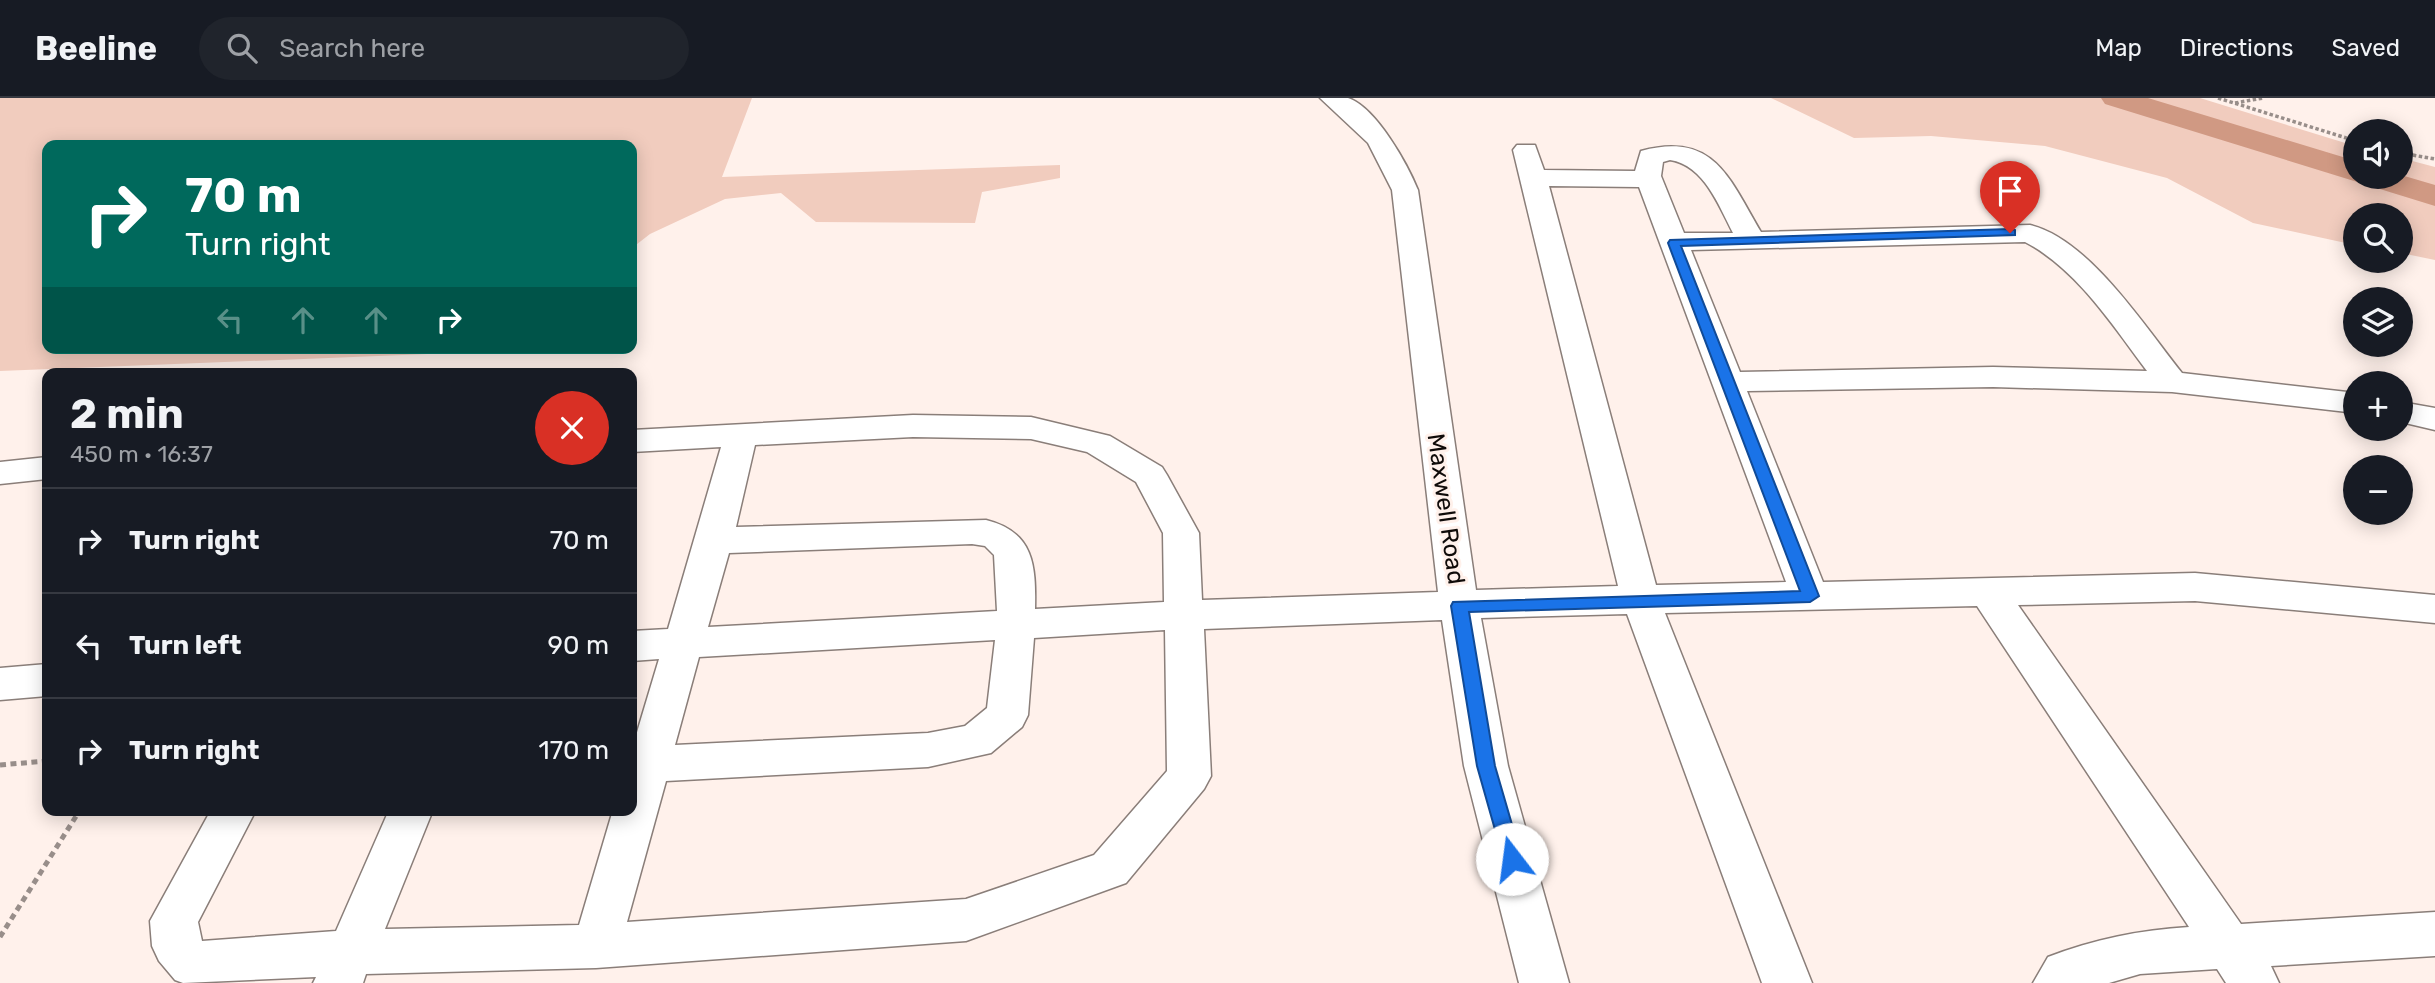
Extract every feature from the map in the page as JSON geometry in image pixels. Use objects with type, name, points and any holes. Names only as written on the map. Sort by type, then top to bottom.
[{"type":"street","name":"Maxwell Road","points":[[1332,98],[1351,111],[1386,147],[1405,190],[1459,606],[1486,766],[1544,983]]},
{"type":"street","points":[[1752,241],[1704,163],[1692,155],[1675,151],[1650,157],[1649,179],[1810,596]]},
{"type":"street","points":[[1649,179],[1530,164],[1641,600],[1787,983]]},
{"type":"street","points":[[1674,243],[2010,233],[2037,236],[2060,248],[2072,260],[2172,382]]},
{"type":"street","points":[[1727,382],[1993,377],[2172,382],[2343,402]]},
{"type":"street","points":[[2413,414],[2435,419]]},
{"type":"street","points":[[231,816],[174,921],[176,946],[192,964],[345,967],[966,920],[1110,869],[1189,776],[1186,615],[1181,533],[1150,475],[1098,444],[1031,428],[913,426],[637,441]]},
{"type":"street","points":[[637,802],[714,541],[741,435]]},
{"type":"street","points":[[0,473],[42,469]]},
{"type":"street","points":[[648,764],[928,750],[976,741],[1007,715],[1016,625],[1016,568],[1009,545],[991,532],[714,541]]},
{"type":"street","points":[[637,646],[1186,615],[1641,600],[2195,587],[2435,609]]},
{"type":"street","points":[[1989,593],[2241,965]]},
{"type":"street","points":[[0,684],[42,680]]},
{"type":"street","points":[[345,967],[408,816]]},
{"type":"street","points":[[596,946],[633,816]]},
{"type":"street","points":[[2058,983],[2065,973],[2140,952],[2241,965],[2435,934]]},
{"type":"path","points":[[2218,98],[2343,137]]},
{"type":"path","points":[[2234,103],[2263,98]]},
{"type":"path","points":[[2413,155],[2435,159]]},
{"type":"path","points":[[0,765],[42,761]]},
{"type":"path","points":[[0,937],[76,816]]},
{"type":"shaded area","points":[[0,98],[752,98],[722,177],[1060,165],[1060,178],[982,192],[975,223],[816,222],[781,193],[725,199],[650,234],[637,244],[637,140],[42,140],[42,354],[427,354],[0,371]]},
{"type":"shaded area","points":[[1771,98],[2200,98],[2343,142],[2343,189],[2413,189],[2413,161],[2435,167],[2435,260],[2413,255],[2413,203],[2343,203],[2343,242],[2253,223],[2167,178],[2045,146],[1931,136],[1854,138]]},
{"type":"waterway","points":[[2116,98],[2343,168]]},
{"type":"waterway","points":[[2412,189],[2435,196]]},
{"type":"route","points":[[1512,859],[1486,766],[1459,606],[1810,596],[1674,243],[2010,233]]}]
